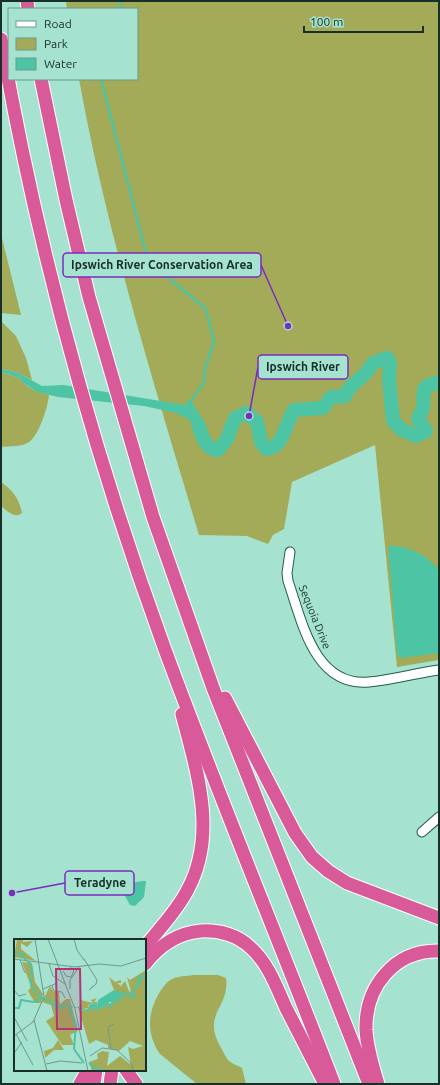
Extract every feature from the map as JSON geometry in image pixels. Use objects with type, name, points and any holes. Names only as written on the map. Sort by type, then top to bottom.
[{"type":"highway","points":[[1,39],[8,77]]},
{"type":"highway","points":[[9,80],[18,131],[53,285],[80,386],[114,498],[164,646],[260,898],[334,1084]]},
{"type":"highway","points":[[41,80],[68,208],[89,297],[119,405],[153,517],[194,637],[368,1084]]},
{"type":"highway","points":[[194,637],[298,840],[312,857],[328,871],[347,882],[439,918]]},
{"type":"highway","points":[[146,946],[177,907],[187,891],[198,865],[203,838],[201,787],[164,646]]},
{"type":"highway","points":[[146,963],[161,947],[178,937],[189,933],[205,931],[220,932],[244,942],[254,951],[266,966],[325,1084]]},
{"type":"highway","points":[[378,1084],[366,1030],[368,1010],[373,993],[385,973],[399,961],[416,954],[439,951]]},
{"type":"highway","points":[[80,1084],[87,1071]]},
{"type":"highway","points":[[94,1084],[96,1071]]},
{"type":"highway","points":[[110,1084],[112,1071]]},
{"type":"highway","points":[[127,1071],[136,1084]]},
{"type":"street","name":"Sequoia Drive","points":[[290,552],[287,573],[288,582],[313,649],[328,669],[345,679],[364,682],[439,670]]},
{"type":"street","points":[[422,832],[439,817]]},
{"type":"green space","points":[[66,1],[439,1],[439,660],[397,667],[375,445],[292,482],[284,529],[273,535],[268,544],[247,536],[199,535],[117,252],[90,137],[79,80],[138,80],[138,8],[67,8]]},
{"type":"green space","points":[[1,234],[21,315],[1,313]]},
{"type":"green space","points":[[1,321],[16,336],[26,358],[32,380],[19,373],[1,369]]},
{"type":"green space","points":[[1,372],[20,378],[29,387],[49,395],[45,413],[36,433],[29,442],[23,445],[1,447]]},
{"type":"green space","points":[[1,482],[15,495],[22,513],[19,515],[14,515],[8,512],[1,506]]},
{"type":"green space","points":[[194,975],[218,975],[226,978],[224,997],[215,1018],[215,1035],[228,1060],[242,1068],[246,1084],[197,1084],[160,1054],[156,1047],[150,1025],[150,1017],[154,1002],[166,984],[172,979]]},
{"type":"water","points":[[1,369],[19,373],[42,386],[63,385],[185,405],[189,400],[197,409],[202,419],[207,441],[200,443],[190,420],[176,413],[144,406],[58,397],[37,392],[22,382],[20,378],[1,372]]},
{"type":"water","points":[[388,546],[410,549],[429,560],[439,570],[439,653],[401,658],[397,654]]},
{"type":"water","points":[[146,881],[144,897],[135,906],[130,905],[124,894],[123,884]]},
{"type":"waterway","points":[[119,8],[122,1]]},
{"type":"waterway","points":[[101,80],[148,261],[206,309],[214,342],[205,368],[204,382],[189,404]]},
{"type":"waterway","points":[[198,424],[207,445],[218,450],[227,439],[235,418],[246,413],[257,422],[261,442],[266,449],[272,448],[280,440],[294,410],[323,408],[331,397],[345,396],[350,387],[365,374],[373,363],[387,358],[390,363],[389,379],[393,421],[402,430],[416,436],[426,431],[418,419],[423,408],[424,389],[427,386],[439,382]]},
{"type":"place","name":"Ipswich River Conservation Area","points":[[288,326]]},
{"type":"place","name":"Ipswich River","points":[[249,416]]},
{"type":"place","name":"Teradyne","points":[[12,893]]}]
